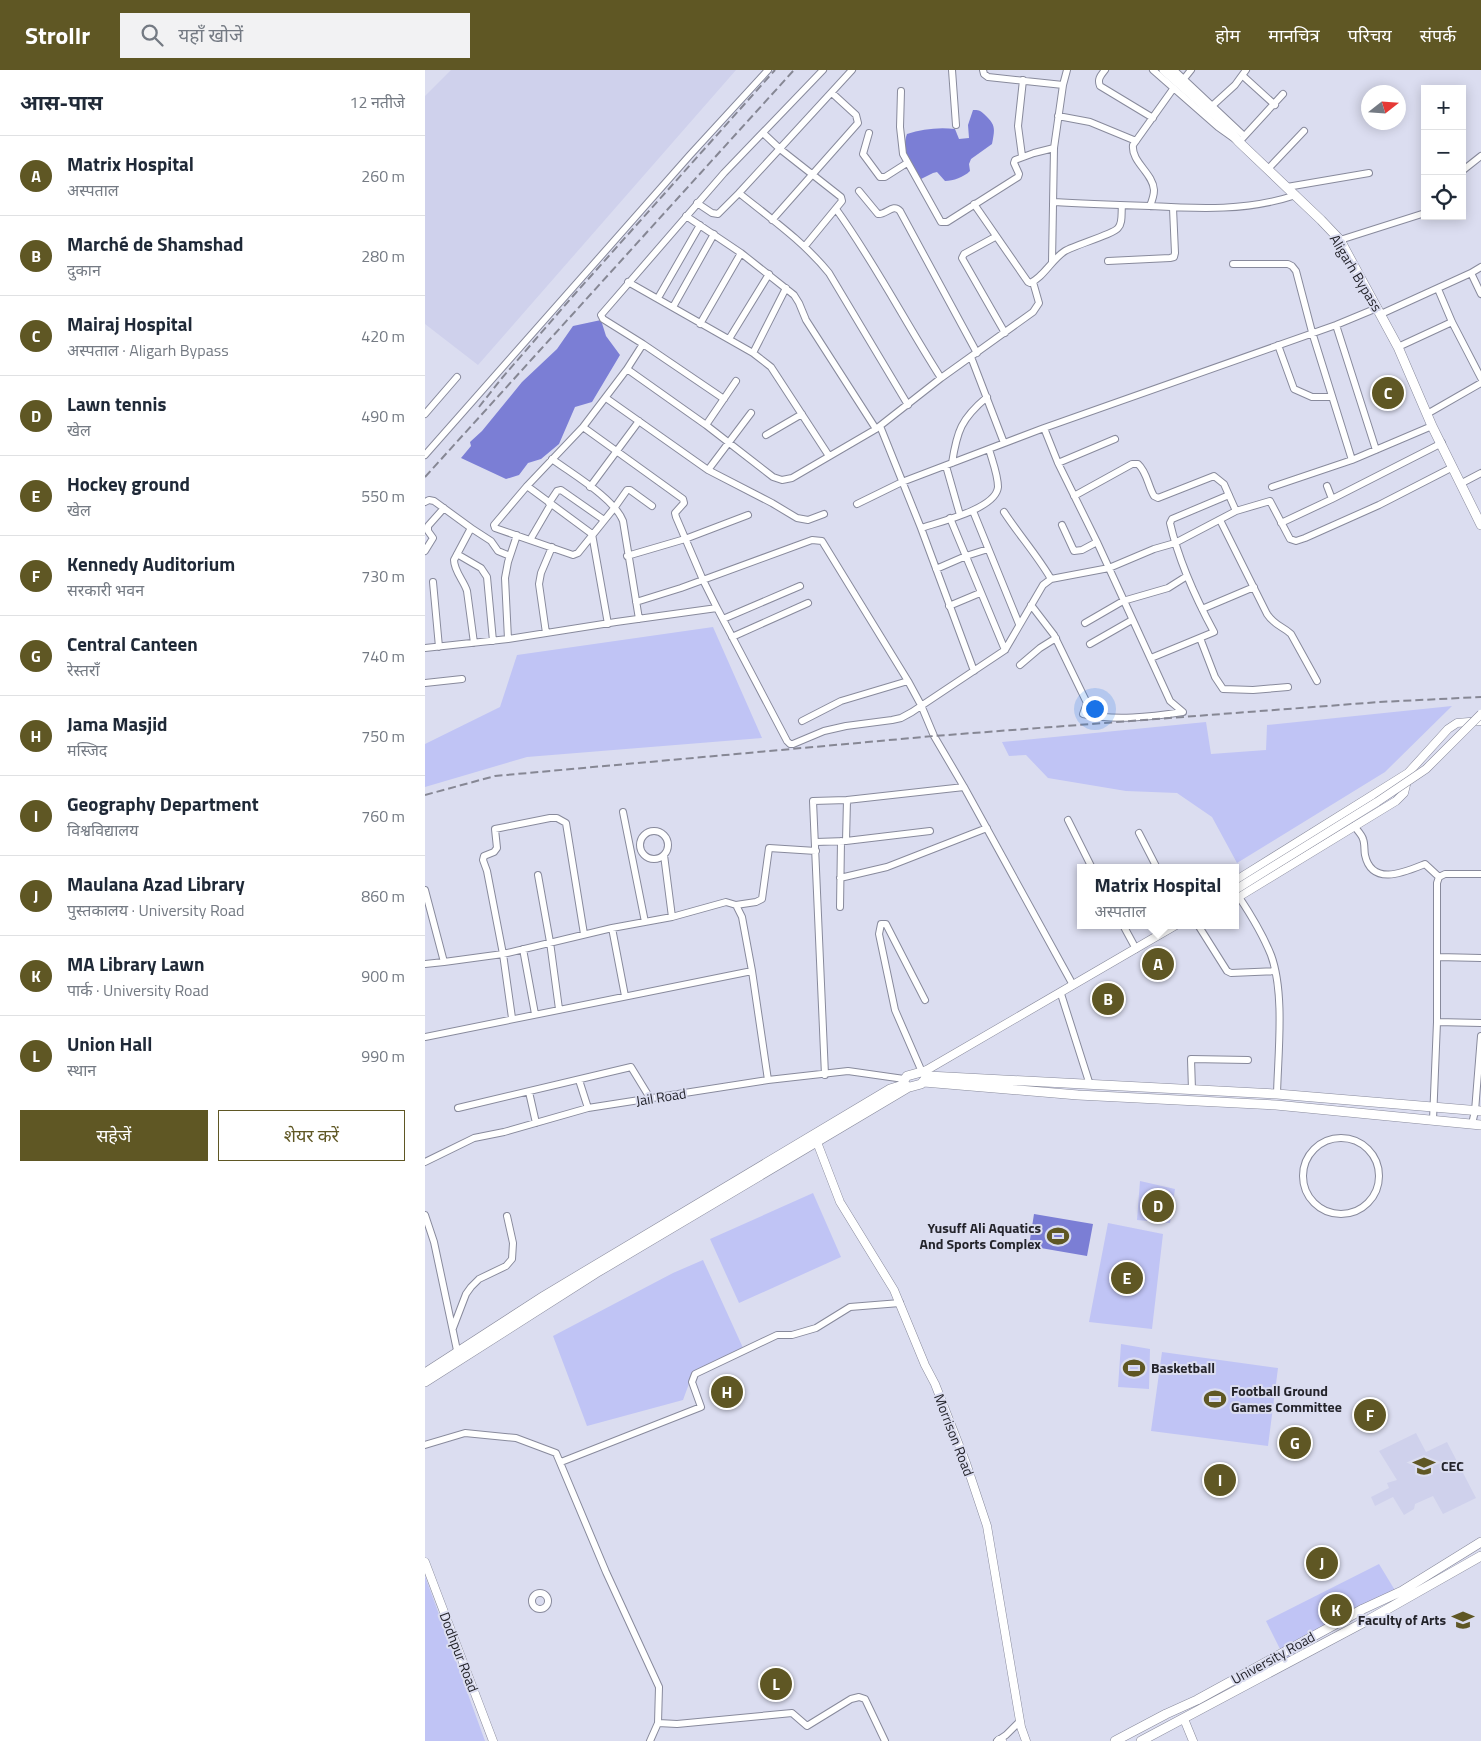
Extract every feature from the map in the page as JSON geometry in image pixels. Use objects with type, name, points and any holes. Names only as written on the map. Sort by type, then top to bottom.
[{"type":"main road","name":"Aligarh Bypass","points":[[1164,70],[1242,139],[1269,170],[1340,240],[1398,347],[1432,426],[1462,483],[1481,525]]},
{"type":"main road","points":[[425,1373],[459,1356],[816,1139],[891,1089],[906,1084],[911,1074],[1277,1094],[1478,1111]]},
{"type":"main road","points":[[925,1075],[1078,1095],[1276,1105],[1477,1125]]},
{"type":"main road","points":[[425,1382],[459,1356]]},
{"type":"main road","name":"University Road","points":[[1115,1741],[1197,1700],[1363,1609],[1402,1591],[1481,1542]]},
{"type":"main road","points":[[1141,1741],[1378,1614],[1481,1556]]},
{"type":"street","points":[[425,455],[690,155],[768,70]]},
{"type":"street","points":[[724,399],[601,317],[628,282],[697,203],[823,70]]},
{"type":"street","points":[[697,203],[712,213],[718,214],[852,70]]},
{"type":"street","points":[[952,70],[956,125]]},
{"type":"street","points":[[983,70],[984,74],[988,77],[1063,85]]},
{"type":"street","points":[[1052,262],[1054,148],[1067,70]]},
{"type":"street","points":[[1105,70],[1099,78],[1100,86],[1153,118]]},
{"type":"street","points":[[1153,70],[1217,127],[1242,139]]},
{"type":"street","points":[[1173,70],[1212,106],[1242,139]]},
{"type":"street","points":[[1183,80],[1191,70]]},
{"type":"street","points":[[1212,106],[1244,73],[1275,105]]},
{"type":"street","points":[[1022,156],[1018,126],[1023,80]]},
{"type":"street","points":[[1150,206],[1154,188],[1152,181],[1134,154],[1133,145],[1173,89]]},
{"type":"street","points":[[901,91],[901,142],[907,163],[941,222],[947,222],[1018,177],[1014,162],[1022,156],[1054,148]]},
{"type":"street","points":[[772,220],[858,123],[856,115],[832,93]]},
{"type":"street","points":[[1242,139],[1283,94]]},
{"type":"street","points":[[1058,116],[1090,122],[1136,141]]},
{"type":"street","points":[[1269,170],[1304,131]]},
{"type":"street","points":[[763,133],[780,149],[841,197],[841,204],[805,246]]},
{"type":"street","points":[[869,134],[863,154],[880,177],[885,177],[907,163]]},
{"type":"street","points":[[1466,168],[1481,156]]},
{"type":"street","points":[[1287,187],[1369,173]]},
{"type":"street","points":[[859,191],[878,214],[893,208],[898,209],[900,212],[974,355],[987,397],[1005,443]]},
{"type":"street","points":[[739,193],[817,257],[829,273],[909,405]]},
{"type":"street","points":[[1053,202],[1173,208],[1260,205],[1295,195]]},
{"type":"street","points":[[974,204],[1028,282],[1033,282]]},
{"type":"street","points":[[1033,282],[1062,253],[1078,244],[1116,231],[1121,225],[1121,206]]},
{"type":"street","points":[[1108,261],[1174,257],[1173,208]]},
{"type":"street","points":[[836,210],[856,237],[941,378]]},
{"type":"street","points":[[1340,240],[1421,214]]},
{"type":"street","points":[[686,216],[741,253],[794,295],[806,320],[878,427],[921,528],[973,671]]},
{"type":"street","points":[[658,298],[700,225]]},
{"type":"street","points":[[673,307],[714,234]]},
{"type":"street","points":[[995,236],[964,254],[962,258],[1005,333]]},
{"type":"street","points":[[700,324],[741,253]]},
{"type":"street","points":[[1233,264],[1288,264],[1296,271],[1312,332],[1352,460]]},
{"type":"street","points":[[857,504],[902,482],[1044,428],[1438,289],[1481,267]]},
{"type":"street","points":[[1471,273],[1481,294]]},
{"type":"street","points":[[729,339],[769,274]]},
{"type":"street","points":[[628,282],[753,353],[771,367],[829,456]]},
{"type":"street","points":[[627,369],[729,442],[773,477],[782,480],[792,478],[878,427],[1037,308],[1039,298],[1033,282]]},
{"type":"street","points":[[753,353],[786,288]]},
{"type":"street","points":[[1438,289],[1452,322],[1478,365],[1481,378]]},
{"type":"street","points":[[1398,347],[1452,322]]},
{"type":"street","points":[[1335,325],[1376,450]]},
{"type":"street","points":[[643,344],[627,369],[583,427],[527,486],[494,525],[495,528],[573,555],[578,553],[628,489],[652,506]]},
{"type":"street","points":[[1278,345],[1294,389],[1312,397],[1332,397]]},
{"type":"street","points":[[425,414],[457,378]]},
{"type":"street","points":[[706,425],[736,381]]},
{"type":"street","points":[[1427,414],[1480,386]]},
{"type":"street","points":[[960,515],[949,464],[958,432],[965,418],[987,397]]},
{"type":"street","points":[[606,398],[708,470],[773,503],[797,518],[808,520],[824,514]]},
{"type":"street","points":[[708,470],[751,413]]},
{"type":"street","points":[[766,435],[802,414]]},
{"type":"street","points":[[590,487],[639,421]]},
{"type":"street","points":[[1272,487],[1352,460],[1432,426]]},
{"type":"street","points":[[583,427],[683,499],[684,503],[675,513],[685,539],[717,608],[790,744],[824,731],[901,718],[1005,650],[1043,585],[1051,579],[1109,568],[1154,549],[1175,544],[1236,511],[1270,501],[1290,539],[1296,541],[1379,505],[1453,467]]},
{"type":"street","points":[[1031,605],[1056,638],[1087,703],[1083,714],[1102,718],[1183,712],[1170,701],[1097,542],[1058,463],[1044,428]]},
{"type":"street","points":[[1058,463],[1115,440]]},
{"type":"street","points":[[1281,523],[1441,443]]},
{"type":"street","points":[[921,528],[973,511],[989,502],[996,495],[998,486],[989,449]]},
{"type":"street","points":[[552,459],[615,507],[623,520],[627,556],[639,619]]},
{"type":"street","points":[[1074,496],[1132,464],[1138,464],[1147,477],[1154,496],[1158,498],[1214,476],[1224,484],[1236,511]]},
{"type":"street","points":[[1462,483],[1481,473]]},
{"type":"street","points":[[527,486],[592,534],[608,624]]},
{"type":"street","points":[[1327,486],[1332,499]]},
{"type":"street","points":[[530,540],[558,490],[561,490],[604,520]]},
{"type":"street","points":[[1151,658],[1214,632],[1187,576],[1175,544],[1170,523],[1172,519],[1229,495]]},
{"type":"street","points":[[425,502],[429,500],[434,501],[491,541],[498,551],[510,556]]},
{"type":"street","points":[[425,551],[433,538],[428,531],[428,526],[444,508]]},
{"type":"street","points":[[973,511],[1019,624]]},
{"type":"street","points":[[1004,512],[1038,556],[1051,579]]},
{"type":"street","points":[[627,556],[685,539],[748,515]]},
{"type":"street","points":[[950,518],[1005,650]]},
{"type":"street","points":[[1220,520],[1272,621],[1291,634],[1317,681]]},
{"type":"street","points":[[1062,525],[1074,551],[1082,550],[1097,542]]},
{"type":"street","points":[[471,528],[457,554],[454,565],[467,592],[474,643]]},
{"type":"street","points":[[508,639],[505,578],[517,535]]},
{"type":"street","points":[[635,602],[703,580],[812,540],[822,541],[908,681],[934,736],[987,828],[1073,986]]},
{"type":"street","points":[[546,633],[539,584],[541,573],[552,547]]},
{"type":"street","points":[[936,569],[966,556],[989,549]]},
{"type":"street","points":[[457,554],[485,572],[493,641]]},
{"type":"street","points":[[1085,623],[1123,601],[1168,588],[1187,576]]},
{"type":"street","points":[[433,582],[439,647]]},
{"type":"street","points":[[723,619],[800,586]]},
{"type":"street","points":[[1202,609],[1254,587]]},
{"type":"street","points":[[949,606],[980,593]]},
{"type":"street","points":[[732,637],[808,603]]},
{"type":"street","points":[[425,648],[508,639],[717,608]]},
{"type":"street","points":[[1090,644],[1132,620]]},
{"type":"street","points":[[1020,665],[1039,648],[1056,638]]},
{"type":"street","points":[[1200,638],[1215,676],[1223,689],[1253,690],[1288,687]]},
{"type":"street","points":[[425,684],[462,679]]},
{"type":"street","points":[[802,721],[841,702],[908,681]]},
{"type":"street","points":[[1239,894],[1426,769],[1481,714]]},
{"type":"street","points":[[1239,879],[1408,773],[1448,729],[1457,723],[1481,721]]},
{"type":"street","points":[[1239,894],[1396,801],[1404,793],[1408,773]]},
{"type":"street","points":[[825,1075],[813,801],[847,800],[964,787]]},
{"type":"street","points":[[840,907],[847,800]]},
{"type":"street","points":[[623,812],[645,922]]},
{"type":"street","points":[[512,1018],[503,954],[487,871],[483,860],[484,856],[494,852],[497,848],[495,829],[497,827],[550,818],[557,818],[566,823],[584,934]]},
{"type":"street","points":[[1068,820],[1089,864]]},
{"type":"street","points":[[1354,826],[1363,838],[1365,856],[1371,869],[1383,874],[1397,875],[1425,864],[1439,877]]},
{"type":"street","points":[[841,878],[887,868],[987,828]]},
{"type":"street","points":[[664,855],[654,859],[644,854],[640,844],[645,834],[655,830],[665,835],[669,845],[664,855],[672,917]]},
{"type":"street","points":[[816,842],[844,841],[930,831]]},
{"type":"street","points":[[1139,833],[1155,864]]},
{"type":"street","points":[[425,964],[503,954],[584,934],[672,917],[726,902],[736,905],[756,902],[762,898],[769,848],[816,851]]},
{"type":"street","points":[[1433,1120],[1437,1022],[1437,883],[1439,877],[1445,874],[1481,874]]},
{"type":"street","points":[[538,875],[559,1009]]},
{"type":"street","points":[[425,890],[444,962]]},
{"type":"street","points":[[1239,898],[1253,918],[1271,955],[1275,971],[1280,1015],[1277,1094]]},
{"type":"street","points":[[736,905],[742,917],[752,971],[768,1080]]},
{"type":"street","points":[[925,1000],[886,924],[881,924],[879,934],[895,1010],[925,1075],[1169,929]]},
{"type":"street","points":[[612,928],[625,996]]},
{"type":"street","points":[[1125,929],[1136,948]]},
{"type":"street","points":[[1200,929],[1227,971],[1275,971]]},
{"type":"street","points":[[523,949],[535,1014]]},
{"type":"street","points":[[1438,957],[1481,958]]},
{"type":"street","points":[[425,1037],[752,971]]},
{"type":"street","points":[[1061,994],[1090,1085]]},
{"type":"street","points":[[1437,1022],[1481,1023]]},
{"type":"street","points":[[1477,1125],[1481,1036]]},
{"type":"street","points":[[1192,1090],[1191,1059],[1248,1060]]},
{"type":"street","points":[[458,1108],[631,1068],[650,1098]]},
{"type":"street","name":"Jail Road","points":[[425,1162],[475,1138],[588,1108],[768,1080],[848,1071],[906,1084]]},
{"type":"street","points":[[579,1080],[588,1108]]},
{"type":"street","points":[[529,1092],[535,1123]]},
{"type":"street","points":[[1345,1138],[1359,1143],[1371,1153],[1378,1166],[1379,1181],[1375,1196],[1365,1207],[1351,1214],[1337,1214],[1317,1206],[1311,1201],[1304,1188],[1302,1172],[1307,1158],[1317,1146],[1330,1140],[1345,1138]]},
{"type":"street","name":"Morrison Road","points":[[816,1139],[840,1202],[895,1290],[962,1454],[987,1526],[1020,1724],[1026,1741]]},
{"type":"street","points":[[425,1215],[434,1242],[459,1356]]},
{"type":"street","points":[[453,1329],[466,1294],[471,1287],[479,1280],[507,1266],[512,1259],[513,1243],[507,1216]]},
{"type":"street","points":[[561,1462],[701,1407],[692,1382],[695,1374],[777,1334],[792,1335],[816,1328],[850,1307],[899,1303]]},
{"type":"street","points":[[425,1444],[465,1433],[516,1438],[556,1453],[659,1687],[658,1723],[650,1741]]},
{"type":"street","name":"Dodhpur Road","points":[[425,1562],[493,1741]]},
{"type":"street","points":[[658,1723],[677,1724],[792,1713],[807,1726],[851,1699],[859,1697],[865,1699],[885,1741]]},
{"type":"street","points":[[1184,1719],[1193,1741]]},
{"type":"street","points":[[999,1741],[1020,1724]]},
{"type":"shaded area","points":[[451,70],[736,70],[478,365],[425,324],[425,96]]},
{"type":"shaded area","points":[[713,627],[762,738],[527,757],[425,787],[425,744],[500,707],[517,655]]},
{"type":"shaded area","points":[[1452,706],[1385,772],[1237,863],[1212,817],[1177,793],[1126,791],[1048,778],[1026,755],[1009,756],[1002,742],[1206,722],[1211,754],[1266,750],[1267,725]]},
{"type":"shaded area","points":[[1140,1181],[1175,1189],[1170,1223],[1137,1220]]},
{"type":"shaded area","points":[[813,1193],[841,1257],[739,1303],[710,1239]]},
{"type":"shaded area","points":[[1108,1223],[1163,1234],[1152,1329],[1089,1322]]},
{"type":"shaded area","points":[[703,1260],[744,1350],[693,1373],[683,1400],[587,1426],[553,1336],[673,1273]]},
{"type":"shaded area","name":"Basketball","points":[[1121,1344],[1150,1349],[1149,1389],[1118,1387]]},
{"type":"shaded area","name":"Football Ground Games Committee","points":[[1162,1352],[1278,1368],[1268,1446],[1151,1431]]},
{"type":"shaded area","name":"CEC","points":[[1416,1433],[1426,1452],[1447,1442],[1476,1498],[1443,1514],[1433,1496],[1415,1504],[1414,1509],[1404,1515],[1393,1497],[1375,1506],[1371,1497],[1389,1488],[1387,1483],[1397,1480],[1379,1451]]},
{"type":"shaded area","points":[[1379,1564],[1396,1592],[1285,1659],[1266,1621]]},
{"type":"shaded area","points":[[425,1576],[485,1741],[425,1741]]},
{"type":"water","points":[[973,110],[981,112],[993,124],[992,144],[971,159],[969,164],[970,171],[962,177],[945,181],[937,172],[921,179],[913,170],[907,158],[905,140],[907,134],[931,129],[949,128],[955,129],[959,139],[969,138],[968,125]]},
{"type":"water","points":[[601,320],[606,336],[620,355],[592,402],[575,407],[559,444],[541,459],[528,463],[519,475],[506,479],[461,458],[471,446],[470,442],[482,431],[522,382],[557,349],[573,326]]},
{"type":"water","points":[[1034,1214],[1093,1224],[1087,1256],[1029,1246]]},
{"type":"railway","points":[[479,407],[573,296],[775,70]]},
{"type":"railway","points":[[425,477],[794,70]]},
{"type":"railway","points":[[425,795],[495,776],[934,736],[1379,702],[1481,697]]},
{"type":"place","name":"Mairaj Hospital","points":[[1388,393]]},
{"type":"place","name":"Matrix Hospital","points":[[1158,964]]},
{"type":"place","name":"Marché de Shamshad","points":[[1108,999]]},
{"type":"place","name":"Lawn tennis","points":[[1158,1206]]},
{"type":"place","name":"Yusuff Ali Aquatics And Sports Complex","points":[[1058,1236]]},
{"type":"place","name":"Hockey ground","points":[[1127,1278]]},
{"type":"place","name":"Basketball","points":[[1134,1368]]},
{"type":"place","name":"Jama Masjid","points":[[727,1392]]},
{"type":"place","name":"Football Ground Games Committee","points":[[1215,1399]]},
{"type":"place","name":"Kennedy Auditorium","points":[[1370,1415]]},
{"type":"place","name":"Central Canteen","points":[[1295,1443]]},
{"type":"place","name":"CEC","points":[[1424,1466]]},
{"type":"place","name":"Geography Department","points":[[1220,1480]]},
{"type":"place","name":"Maulana Azad Library","points":[[1322,1563]]},
{"type":"place","name":"MA Library Lawn","points":[[1336,1610]]},
{"type":"place","name":"Faculty of Arts","points":[[1463,1620]]},
{"type":"place","name":"Union Hall","points":[[776,1684]]}]
